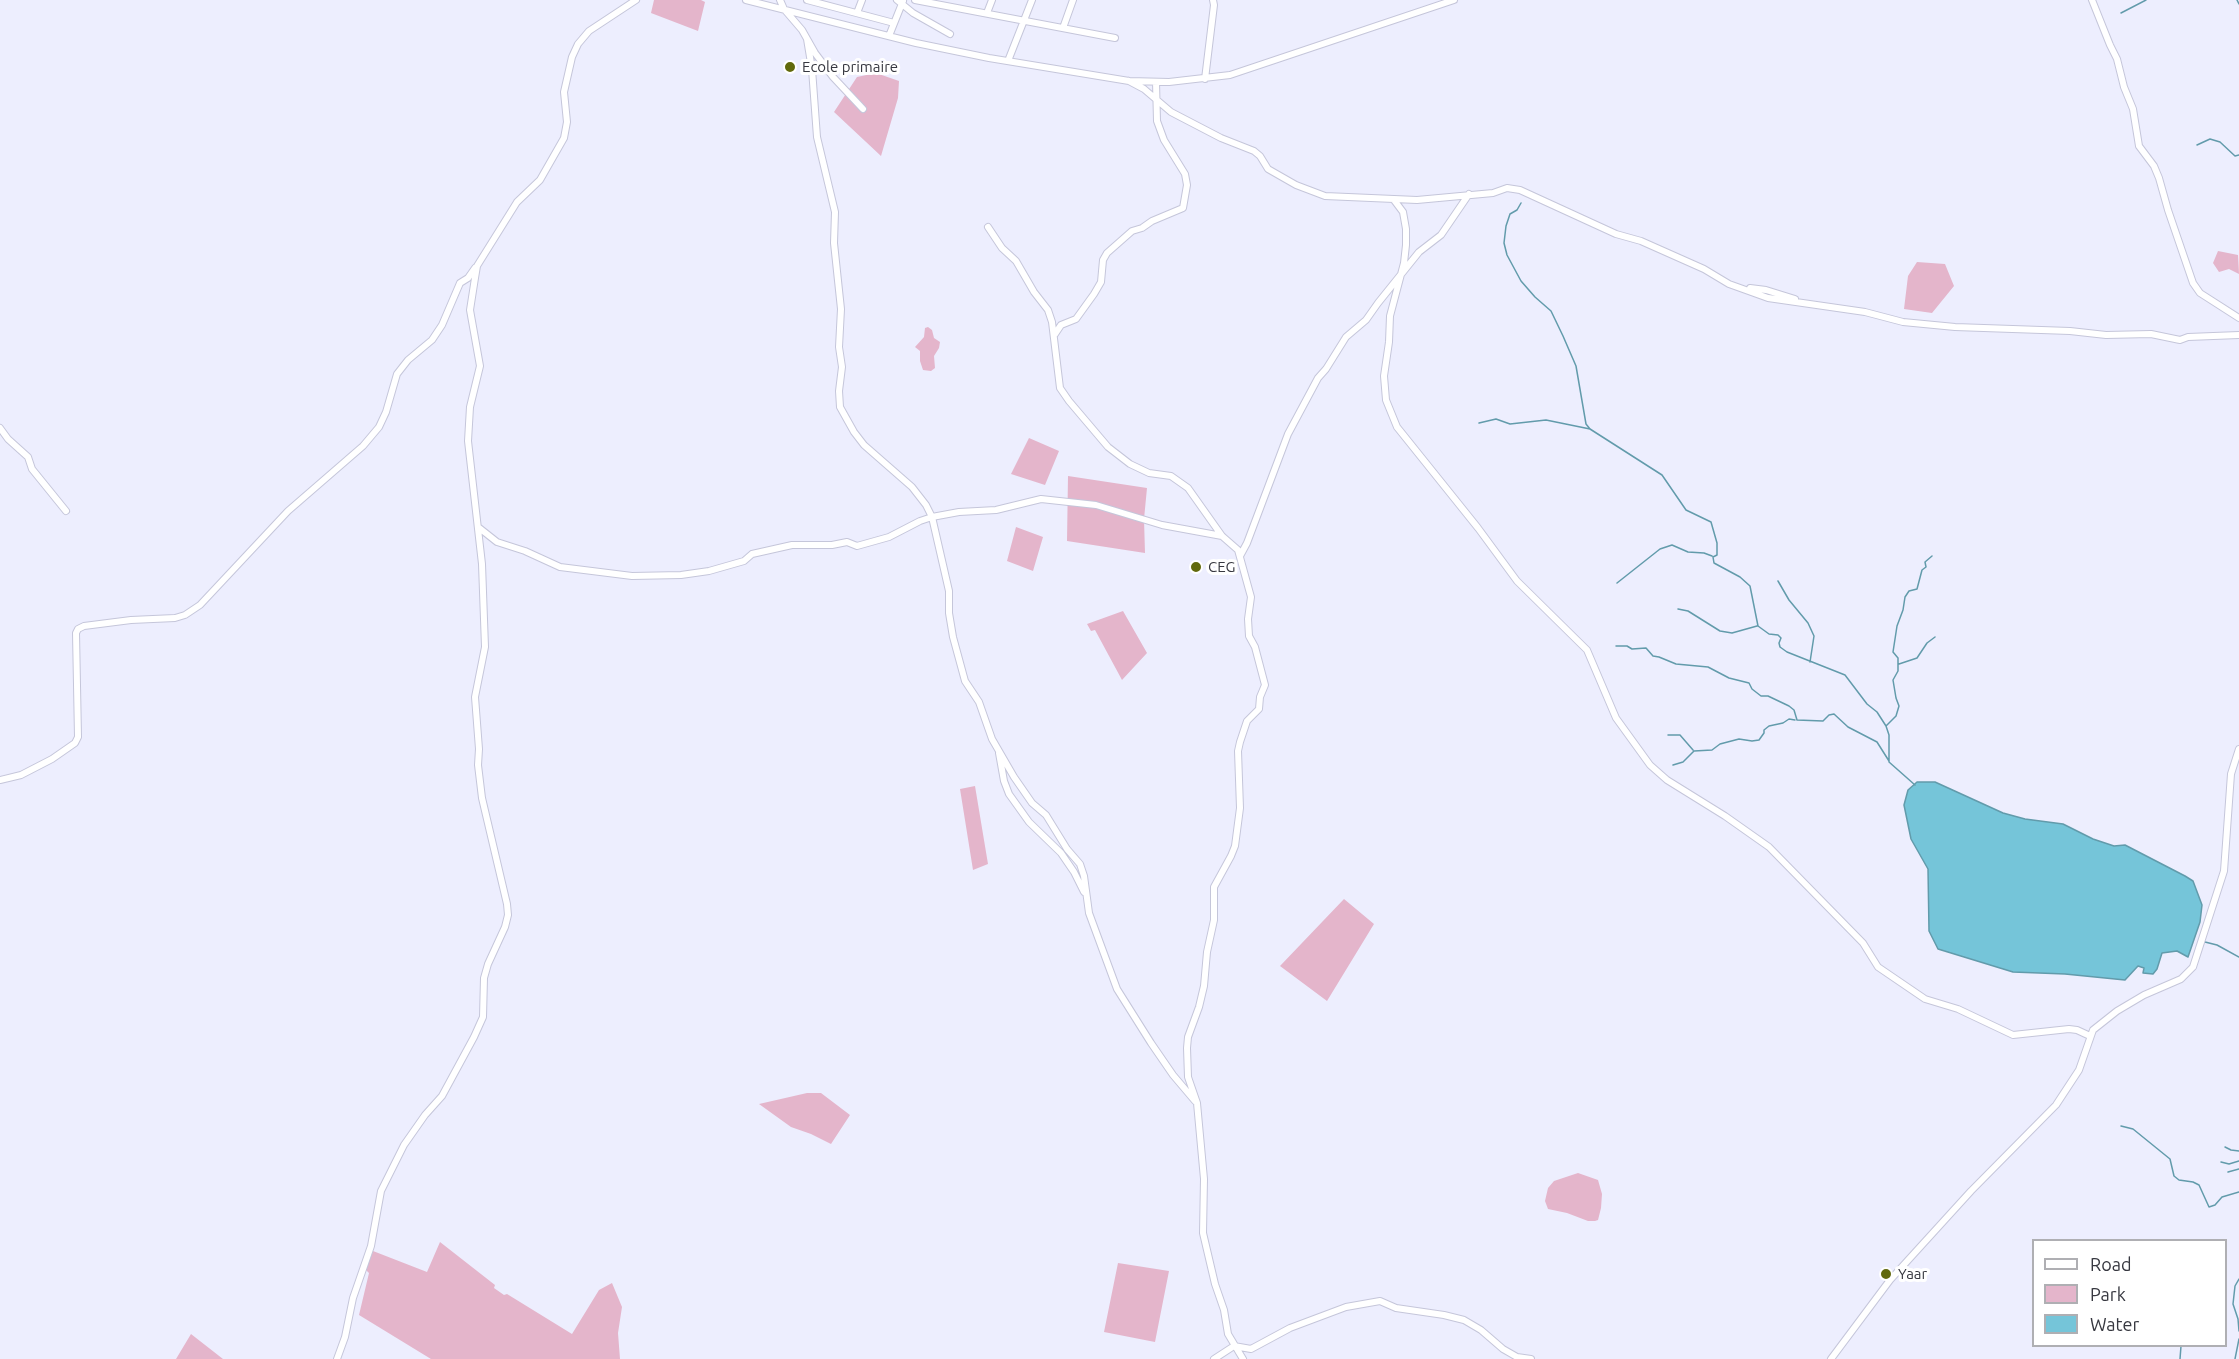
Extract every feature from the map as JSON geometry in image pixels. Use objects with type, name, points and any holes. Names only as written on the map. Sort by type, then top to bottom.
[{"type":"street","points":[[0,780],[21,776],[75,743],[78,737],[76,633],[78,629],[84,626],[131,620],[175,618],[185,615],[200,605],[294,505],[363,446],[379,427],[386,412],[397,374],[408,360],[432,340],[442,325],[460,283],[468,278],[477,266],[517,202],[540,180],[564,138],[567,122],[564,92],[572,57],[578,44],[589,31],[636,0]]},
{"type":"street","points":[[746,0],[777,2],[807,39],[833,77],[863,109]]},
{"type":"street","points":[[807,0],[894,23]]},
{"type":"street","points":[[857,13],[862,0]]},
{"type":"street","points":[[915,0],[1115,38]]},
{"type":"street","points":[[987,14],[992,0]]},
{"type":"street","points":[[1008,61],[1032,0]]},
{"type":"street","points":[[1063,28],[1073,0]]},
{"type":"street","points":[[1204,79],[1213,0]]},
{"type":"street","points":[[784,9],[889,36],[1008,61],[1129,81],[1156,82],[1230,75],[1454,0]]},
{"type":"street","points":[[2092,0],[2117,58],[2124,87],[2133,109],[2139,146],[2154,166],[2159,178],[2193,283],[2200,294],[2239,318]]},
{"type":"street","points":[[889,36],[901,1],[932,25],[950,34]]},
{"type":"street","points":[[807,39],[812,69],[817,137],[835,212],[834,243],[841,309],[839,347],[842,367],[838,391],[840,407],[864,445],[912,487],[932,518],[949,591],[949,613],[957,655],[965,681],[979,702],[985,722],[999,750],[1032,803],[1046,815],[1067,849],[1080,864],[1092,925],[1117,989],[1173,1075],[1197,1103]]},
{"type":"street","points":[[1129,81],[1144,89],[1171,112],[1221,138],[1254,151],[1268,169],[1296,185],[1325,196],[1417,200],[1493,193],[1507,188],[1520,190],[1617,234],[1641,241],[1737,287],[1768,298],[1865,312],[1903,322],[1955,327],[2070,331],[2106,335],[2151,334],[2180,340],[2188,336],[2239,335]]},
{"type":"street","points":[[1054,336],[1061,325],[1076,319],[1094,294],[1101,282],[1103,260],[1107,253],[1132,231],[1183,208],[1187,185],[1185,174],[1164,140],[1157,121],[1156,82]]},
{"type":"street","points":[[1239,556],[1250,534],[1288,434],[1317,378],[1326,369],[1346,337],[1366,320],[1419,252],[1442,235],[1469,194]]},
{"type":"street","points":[[1394,200],[1403,212],[1406,229],[1404,263],[1390,316],[1384,376],[1386,400],[1397,427],[1478,528],[1517,581],[1587,650],[1616,718],[1650,765],[1667,780],[1769,847],[1863,943],[1878,967],[1925,999],[1958,1009],[2013,1035],[2069,1029],[2090,1036]]},
{"type":"street","points":[[988,227],[1002,248],[1016,261],[1034,292],[1048,310],[1054,336],[1060,388],[1108,447],[1130,464],[1149,473],[1171,476],[1188,488],[1222,536],[1238,550],[1251,597],[1248,619],[1249,636],[1255,647],[1265,685],[1260,697],[1259,709],[1247,721],[1240,742],[1238,752],[1240,808],[1235,846],[1214,887],[1214,920],[1207,952],[1204,986],[1188,1037],[1188,1077],[1197,1103],[1204,1179],[1203,1233],[1215,1284],[1224,1310],[1228,1334],[1233,1346],[1243,1359]]},
{"type":"street","points":[[337,1359],[345,1337],[353,1298],[371,1246],[381,1191],[404,1145],[424,1115],[442,1096],[474,1037],[483,1017],[484,978],[505,927],[507,915],[507,904],[482,798],[478,765],[475,697],[485,647],[482,564],[468,441],[470,407],[480,366],[470,310],[477,266]]},
{"type":"street","points":[[0,428],[8,439],[28,457],[32,469],[66,511]]},
{"type":"street","points":[[478,526],[497,542],[525,551],[560,567],[645,576],[681,575],[718,569],[744,561],[752,554],[792,545],[847,543],[856,546],[890,537],[920,520],[959,512],[996,510],[1041,499],[1096,505],[1162,525],[1222,536]]},
{"type":"street","points":[[1831,1359],[1890,1280],[1971,1191],[2056,1105],[2079,1070],[2090,1036],[2101,1023],[2153,990],[2181,979],[2193,967],[2224,872],[2231,774],[2239,749]]},
{"type":"street","points":[[999,750],[1004,781],[1009,794],[1029,822],[1060,853],[1074,872],[1085,896]]},
{"type":"street","points":[[1214,1359],[1233,1346],[1251,1350],[1290,1328],[1346,1307],[1380,1301],[1396,1308],[1464,1320],[1481,1330],[1503,1349],[1517,1357],[1531,1359]]},
{"type":"green space","points":[[654,0],[701,0],[705,2],[698,31],[651,13]]},
{"type":"green space","points":[[876,73],[899,81],[898,98],[881,156],[834,112],[857,77]]},
{"type":"green space","points":[[2218,251],[2238,255],[2239,274],[2229,269],[2219,272],[2213,263]]},
{"type":"green space","points":[[1917,262],[1945,264],[1954,286],[1932,313],[1904,309],[1908,276]]},
{"type":"green space","points":[[925,328],[932,330],[934,338],[940,342],[934,356],[935,368],[931,371],[923,370],[920,351],[915,347],[924,337]]},
{"type":"green space","points":[[1029,438],[1059,451],[1045,485],[1011,474]]},
{"type":"green space","points":[[1068,476],[1147,488],[1144,519],[1145,553],[1067,541]]},
{"type":"green space","points":[[1016,527],[1043,537],[1033,571],[1007,561]]},
{"type":"green space","points":[[1123,611],[1147,653],[1122,680],[1095,630],[1091,631],[1087,624]]},
{"type":"green space","points":[[975,786],[988,864],[973,870],[960,789]]},
{"type":"green space","points":[[1344,899],[1374,924],[1327,1001],[1280,966]]},
{"type":"green space","points":[[807,1093],[821,1093],[850,1115],[831,1144],[791,1127],[759,1104]]},
{"type":"green space","points":[[1578,1173],[1598,1180],[1602,1194],[1598,1220],[1588,1221],[1548,1209],[1545,1201],[1548,1188],[1554,1181]]},
{"type":"green space","points":[[440,1242],[495,1285],[494,1288],[504,1295],[507,1294],[572,1334],[599,1290],[612,1283],[622,1307],[618,1333],[620,1359],[431,1359],[359,1315],[369,1273],[366,1270],[373,1251],[427,1272]]},
{"type":"green space","points":[[1118,1263],[1169,1271],[1155,1342],[1104,1332]]},
{"type":"green space","points":[[191,1334],[223,1359],[176,1359]]},
{"type":"water","points":[[1917,782],[1935,782],[2003,813],[2025,819],[2063,824],[2093,839],[2114,846],[2125,845],[2193,881],[2202,905],[2200,922],[2188,957],[2177,951],[2162,953],[2153,974],[2143,973],[2144,968],[2138,966],[2125,980],[2013,972],[1938,949],[1929,931],[1928,869],[1911,839],[1904,805],[1908,790]]},
{"type":"waterway","points":[[2121,13],[2146,0]]},
{"type":"waterway","points":[[2237,0],[2239,4]]},
{"type":"waterway","points":[[2197,145],[2210,139],[2220,142],[2235,156],[2239,155]]},
{"type":"waterway","points":[[1521,203],[1517,210],[1510,214],[1506,226],[1504,243],[1507,255],[1521,281],[1551,311],[1563,336],[1576,366],[1586,424],[1590,429],[1662,475],[1686,510],[1711,522],[1717,543],[1717,555],[1713,557],[1714,563],[1740,577],[1750,586],[1758,626],[1769,634],[1778,635],[1781,638],[1780,647],[1787,652],[1845,675],[1886,726],[1889,735],[1889,762],[1915,785]]},
{"type":"waterway","points":[[1479,423],[1496,419],[1510,424],[1546,420],[1590,429]]},
{"type":"waterway","points":[[1617,583],[1660,549],[1672,545],[1688,552],[1712,556]]},
{"type":"waterway","points":[[1886,726],[1896,716],[1899,706],[1893,680],[1898,671],[1898,658],[1893,652],[1897,626],[1905,597],[1909,591],[1917,589],[1922,570],[1926,567],[1925,562],[1932,556]]},
{"type":"waterway","points":[[1778,581],[1789,600],[1808,623],[1814,636],[1810,662]]},
{"type":"waterway","points":[[1678,609],[1688,611],[1720,631],[1732,633],[1757,626]]},
{"type":"waterway","points":[[1899,664],[1917,658],[1927,643],[1935,637]]},
{"type":"waterway","points":[[1616,646],[1627,646],[1632,649],[1646,648],[1653,656],[1676,664],[1708,667],[1729,678],[1749,683],[1752,689],[1761,696],[1768,696],[1789,706],[1794,710],[1797,720],[1823,721],[1829,715],[1834,714],[1848,727],[1877,742],[1889,761]]},
{"type":"waterway","points":[[1673,765],[1683,762],[1694,751],[1712,750],[1720,744],[1739,739],[1759,740],[1769,726],[1789,719],[1795,720]]},
{"type":"waterway","points":[[1668,735],[1680,735],[1693,750]]},
{"type":"waterway","points":[[2205,942],[2217,945],[2239,957]]},
{"type":"waterway","points":[[2121,1126],[2133,1129],[2170,1159],[2174,1176],[2179,1180],[2199,1185],[2209,1207],[2215,1205],[2222,1197],[2239,1192]]},
{"type":"waterway","points":[[2225,1147],[2239,1151]]},
{"type":"waterway","points":[[2221,1162],[2229,1164],[2239,1161]]},
{"type":"waterway","points":[[2228,1172],[2239,1169]]},
{"type":"waterway","points":[[2239,1279],[2235,1286],[2233,1304],[2239,1331]]},
{"type":"waterway","points":[[2235,1359],[2239,1339]]},
{"type":"waterway","points":[[2180,1359],[2181,1347]]},
{"type":"place","name":"Ecole primaire","points":[[790,67]]},
{"type":"place","name":"CEG","points":[[1196,567]]},
{"type":"place","name":"Yaar","points":[[1886,1274]]}]
